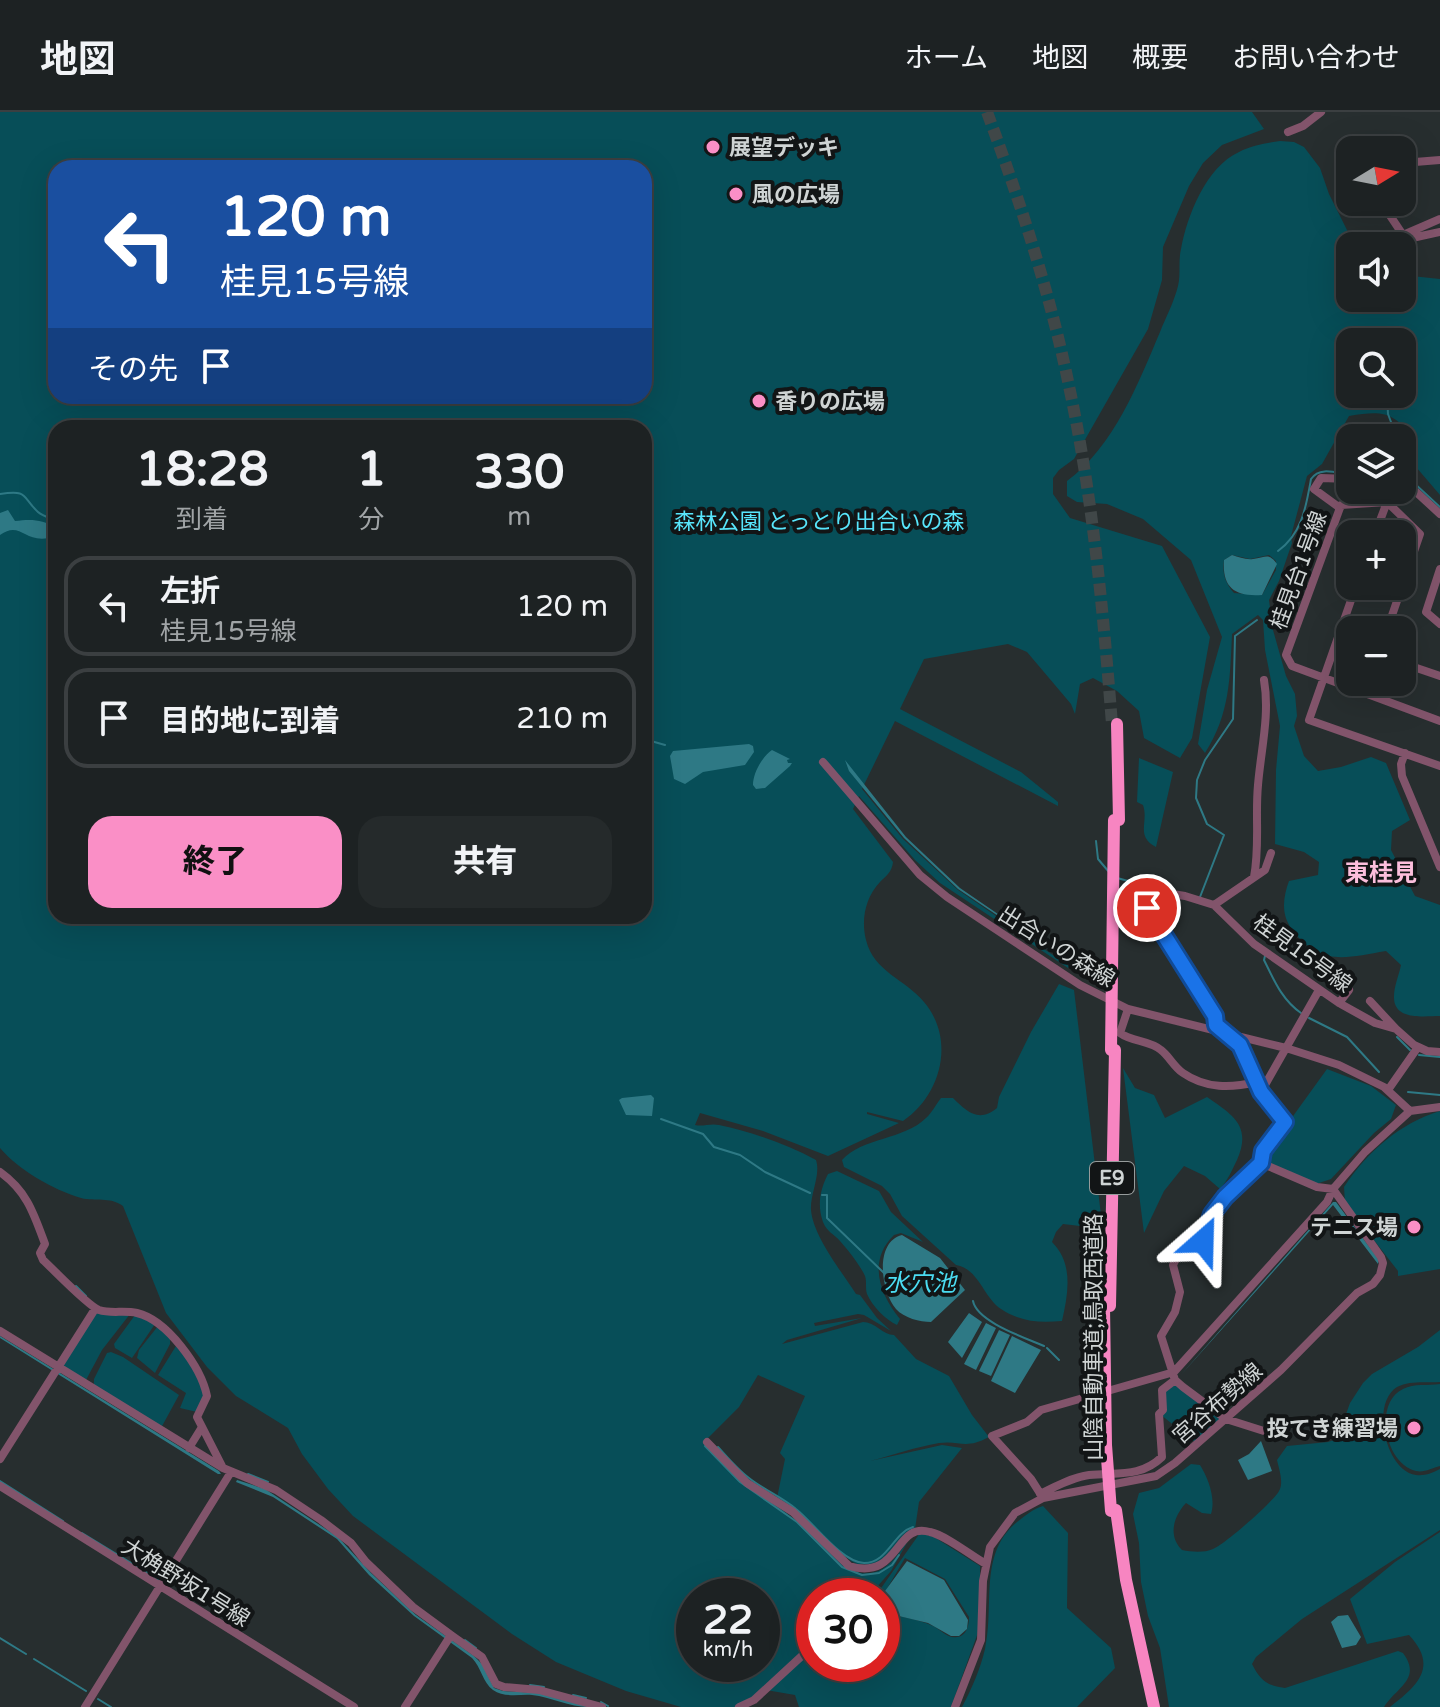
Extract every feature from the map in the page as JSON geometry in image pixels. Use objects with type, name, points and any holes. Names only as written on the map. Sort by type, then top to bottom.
[{"type":"highway","name":"山陰自動車道;鳥取西道路","points":[[1115,724],[1113,1050],[1107,1306],[1113,1511],[1151,1707]]},
{"type":"street","points":[[1288,132],[1303,126],[1321,112]]},
{"type":"street","points":[[1416,162],[1440,160]]},
{"type":"street","points":[[1410,232],[1440,219]]},
{"type":"street","points":[[1416,237],[1440,232]]},
{"type":"street","points":[[1336,479],[1321,478],[1314,489],[1340,508]]},
{"type":"street","points":[[1416,492],[1440,514]]},
{"type":"street","name":"桂見台1号線","points":[[1336,682],[1292,666],[1286,655],[1341,505],[1356,504]]},
{"type":"street","points":[[1389,504],[1406,520]]},
{"type":"street","points":[[1440,569],[1426,612],[1440,624]]},
{"type":"street","points":[[1351,600],[1309,720],[1440,766]]},
{"type":"street","points":[[1416,668],[1440,676]]},
{"type":"street","points":[[1254,877],[1259,838],[1257,789],[1267,699],[1264,680]]},
{"type":"street","name":"桂見台1号線","points":[[1372,696],[1440,721]]},
{"type":"street","points":[[1405,753],[1401,764],[1402,776],[1440,867]]},
{"type":"street","name":"出合いの森線","points":[[823,762],[920,875],[947,897],[1080,985],[1128,1009],[1286,1048],[1339,1065],[1388,1090],[1410,1111]]},
{"type":"street","points":[[1214,905],[1265,870],[1271,853]]},
{"type":"street","name":"桂見15号線","points":[[1175,1376],[1161,1336],[1175,1312],[1180,1292],[1173,1265],[1185,1241],[1203,1241],[1212,1214],[1225,1197],[1261,1163],[1263,1151],[1285,1122],[1261,1092],[1240,1045],[1216,1025],[1215,1016],[1147,908],[1147,896],[1153,891],[1214,905],[1254,944],[1319,990],[1375,1023],[1396,1029],[1418,1047],[1440,1052]]},
{"type":"street","points":[[1261,1092],[1319,990]]},
{"type":"street","points":[[1339,1003],[1349,990]]},
{"type":"street","points":[[1370,1001],[1396,1029]]},
{"type":"street","points":[[1128,1009],[1120,1033],[1126,1038],[1160,1049],[1184,1074],[1230,1088],[1257,1082]]},
{"type":"street","points":[[1388,1090],[1418,1047]]},
{"type":"street","points":[[1175,1376],[1041,1410],[1027,1422],[992,1436],[1031,1479],[1041,1496],[1086,1475],[1127,1475],[1151,1468],[1162,1457],[1159,1414],[1163,1410],[1162,1390],[1175,1376],[1327,1202],[1333,1189],[1365,1152],[1410,1111],[1440,1107]]},
{"type":"street","points":[[1261,1163],[1317,1187],[1333,1189]]},
{"type":"street","points":[[0,1172],[25,1195],[45,1244],[40,1257],[95,1309],[150,1317],[167,1331],[197,1369],[205,1387],[206,1402],[197,1417],[227,1470]]},
{"type":"street","name":"宮谷布勢線","points":[[955,1707],[981,1640],[990,1547],[1006,1523],[1041,1496],[1156,1476],[1281,1370],[1335,1314],[1380,1275],[1381,1257],[1333,1189]]},
{"type":"street","points":[[0,1459],[95,1309]]},
{"type":"street","points":[[0,1331],[227,1470],[276,1490],[340,1533],[413,1607],[482,1657],[496,1684],[539,1690],[602,1707]]},
{"type":"street","points":[[1175,1376],[1226,1419],[1267,1432]]},
{"type":"street","points":[[189,1448],[202,1427]]},
{"type":"street","points":[[707,1442],[747,1483],[793,1512],[849,1566],[862,1569],[883,1565],[907,1536],[917,1531],[931,1532],[986,1564]]},
{"type":"street","points":[[85,1707],[227,1470]]},
{"type":"street","name":"大桷野坂1号線","points":[[0,1486],[354,1707]]},
{"type":"street","points":[[405,1707],[451,1635]]},
{"type":"street","points":[[739,1707],[760,1696],[796,1662]]},
{"type":"street","points":[[747,1696],[760,1696]]},
{"type":"green space","name":"森林公園 とっとり出合いの森","points":[[0,112],[1252,112],[1264,129],[1222,145],[1203,163],[1189,186],[1163,247],[1162,280],[1148,329],[1074,459],[1053,478],[1053,494],[1070,518],[1162,546],[1210,637],[1192,738],[1180,758],[1144,738],[1139,711],[1117,691],[1093,678],[1080,684],[1075,714],[1071,704],[1027,652],[1008,644],[924,659],[900,709],[1021,772],[1058,802],[1058,806],[895,721],[862,789],[903,839],[958,890],[1068,968],[940,883],[915,860],[859,796],[853,809],[893,862],[868,902],[864,917],[866,940],[883,968],[916,994],[934,1017],[940,1033],[941,1049],[935,1082],[927,1097],[903,1121],[867,1112],[899,1123],[828,1156],[763,1131],[700,1113],[695,1125],[716,1125],[744,1131],[816,1160],[811,1210],[817,1231],[856,1294],[891,1331],[858,1314],[814,1323],[815,1326],[862,1318],[782,1344],[863,1322],[871,1324],[894,1335],[916,1359],[949,1376],[989,1437],[968,1444],[946,1442],[930,1445],[870,1461],[942,1445],[962,1448],[919,1502],[915,1529],[874,1565],[851,1561],[777,1498],[785,1459],[780,1453],[805,1396],[758,1375],[739,1407],[704,1442],[732,1470],[811,1533],[850,1569],[868,1573],[883,1569],[908,1541],[885,1578],[796,1578],[796,1682],[900,1682],[900,1617],[921,1621],[947,1635],[963,1635],[969,1617],[945,1579],[905,1558],[893,1578],[888,1578],[920,1533],[934,1537],[980,1566],[980,1627],[951,1707],[799,1707],[795,1695],[766,1690],[736,1707],[681,1707],[626,1691],[556,1662],[512,1634],[353,1516],[302,1454],[288,1428],[236,1396],[207,1367],[166,1313],[123,1206],[113,1201],[81,1198],[27,1172],[0,1148]]},
{"type":"green space","points":[[1294,142],[1304,147],[1320,168],[1336,208],[1336,216],[1340,216],[1348,232],[1336,232],[1336,312],[1416,312],[1416,276],[1440,279],[1440,495],[1416,467],[1416,424],[1401,424],[1387,415],[1371,413],[1349,416],[1344,424],[1336,424],[1336,439],[1322,464],[1307,476],[1291,536],[1292,543],[1269,600],[1273,630],[1286,676],[1295,694],[1297,716],[1294,726],[1304,756],[1318,771],[1371,757],[1386,763],[1410,820],[1392,831],[1391,850],[1415,896],[1440,905],[1440,1016],[1411,1015],[1399,1010],[1394,996],[1401,965],[1386,951],[1345,957],[1323,954],[1301,940],[1288,923],[1284,905],[1289,881],[1318,875],[1319,862],[1304,852],[1275,844],[1280,726],[1265,650],[1263,620],[1258,615],[1232,634],[1224,710],[1205,753],[1198,744],[1207,690],[1222,637],[1191,560],[1143,519],[1107,504],[1077,502],[1067,496],[1067,481],[1084,467],[1111,432],[1143,372],[1176,292],[1184,236],[1200,194],[1227,159],[1259,145]],"holes":[[[1232,555],[1250,559],[1269,555],[1276,561],[1276,570],[1262,595],[1234,593],[1225,578],[1224,560]]]},
{"type":"green space","points":[[1139,758],[1173,772],[1156,847],[1146,838],[1143,805],[1137,802]]},
{"type":"green space","points":[[1059,984],[1074,990],[1101,1215],[1098,1227],[1091,1233],[1080,1226],[1063,1224],[1056,1232],[1052,1242],[1064,1260],[1068,1280],[1062,1321],[1038,1322],[1016,1317],[1001,1309],[970,1272],[956,1265],[902,1216],[882,1186],[844,1167],[842,1160],[861,1147],[917,1125],[941,1098],[953,1098],[968,1111],[979,1115],[997,1108],[999,1097],[1031,1032]]},
{"type":"green space","points":[[1123,1068],[1135,1088],[1154,1095],[1165,1118],[1207,1097],[1232,1116],[1241,1130],[1237,1160],[1220,1189],[1205,1176],[1184,1166],[1164,1191],[1144,1233]]},
{"type":"green space","points":[[1327,1069],[1371,1086],[1396,1105],[1391,1119],[1331,1179],[1316,1184],[1268,1162],[1265,1155]]},
{"type":"green space","points":[[1440,1111],[1440,1269],[1398,1276],[1398,1271],[1345,1203],[1344,1187],[1363,1162],[1386,1140],[1411,1123]]},
{"type":"green space","points":[[837,1171],[879,1191],[891,1212],[923,1242],[901,1233],[894,1235],[881,1256],[879,1278],[887,1299],[900,1319],[897,1325],[872,1303],[860,1267],[823,1222],[821,1192],[828,1174]]},
{"type":"green space","points":[[96,1312],[130,1314],[102,1350],[86,1380],[62,1365]]},
{"type":"green space","points":[[135,1315],[155,1324],[132,1358],[115,1348],[114,1344]]},
{"type":"green space","points":[[158,1326],[170,1339],[170,1344],[155,1373],[137,1358],[139,1350]]},
{"type":"green space","points":[[1440,1330],[1440,1382],[1397,1387],[1384,1407],[1383,1421],[1390,1450],[1405,1471],[1422,1475],[1440,1469],[1440,1530],[1302,1619],[1256,1657],[1252,1664],[1265,1681],[1285,1688],[1398,1651],[1408,1662],[1410,1670],[1406,1682],[1384,1707],[1169,1707],[1160,1648],[1148,1616],[1141,1582],[1139,1543],[1133,1514],[1139,1493],[1159,1488],[1191,1464],[1200,1465],[1213,1501],[1211,1514],[1202,1513],[1186,1503],[1175,1520],[1174,1533],[1182,1550],[1198,1552],[1213,1549],[1248,1522],[1279,1491],[1281,1480],[1277,1460],[1287,1446],[1337,1439],[1350,1403],[1363,1383]]},
{"type":"green space","points":[[176,1346],[194,1368],[205,1396],[197,1412],[180,1408],[186,1393],[158,1375]]},
{"type":"green space","points":[[111,1352],[179,1395],[161,1428],[94,1387],[94,1379],[107,1353]]},
{"type":"green space","points":[[1175,1383],[1221,1418],[1195,1442],[1161,1415],[1165,1391]]},
{"type":"green space","name":"投てき練習場","points":[[1440,1384],[1440,1466],[1416,1471],[1405,1466],[1390,1446],[1386,1419],[1388,1407],[1394,1396],[1407,1387]]},
{"type":"green space","points":[[1043,1506],[1068,1533],[1067,1608],[1111,1648],[1115,1668],[1077,1707],[962,1707],[985,1649],[990,1581],[997,1549],[1017,1522]]},
{"type":"green space","points":[[1440,1532],[1440,1707],[1390,1707],[1409,1691],[1421,1675],[1423,1666],[1418,1646],[1409,1635],[1367,1644],[1350,1599],[1395,1562]]},
{"type":"water","points":[[8,510],[15,521],[36,520],[48,524],[48,537],[37,538],[14,530],[0,535],[0,513]]},
{"type":"water","points":[[1232,555],[1248,559],[1269,557],[1277,564],[1262,595],[1244,594],[1228,584],[1224,560]]},
{"type":"water","points":[[749,744],[754,752],[745,765],[703,772],[685,784],[674,779],[670,756],[673,751]]},
{"type":"water","points":[[772,750],[792,763],[765,788],[756,789],[753,780],[756,770]]},
{"type":"water","points":[[845,760],[906,837],[960,888],[1115,994],[958,889],[904,838],[849,771]]},
{"type":"water","points":[[651,1095],[654,1098],[652,1116],[626,1115],[619,1100],[622,1098]]},
{"type":"water","points":[[1333,1202],[1379,1260],[1378,1264],[1333,1205],[1180,1376]]},
{"type":"water","name":"水穴池","points":[[902,1235],[940,1258],[965,1290],[931,1322],[912,1319],[899,1312],[887,1291],[884,1257],[893,1239]]},
{"type":"water","points":[[969,1313],[982,1322],[962,1358],[948,1342]]},
{"type":"water","points":[[986,1323],[996,1328],[976,1370],[964,1364]]},
{"type":"water","points":[[999,1330],[1010,1335],[991,1376],[979,1371]]},
{"type":"water","points":[[1012,1336],[1041,1350],[1015,1393],[991,1381]]},
{"type":"water","points":[[0,1338],[219,1471],[221,1474]]},
{"type":"water","points":[[1261,1441],[1272,1471],[1248,1480],[1238,1460]]},
{"type":"water","points":[[237,1480],[265,1489],[338,1537],[416,1615],[474,1656],[482,1664],[494,1688],[538,1693],[589,1707],[493,1690],[472,1658],[414,1616],[369,1575],[337,1539],[273,1497]]},
{"type":"water","points":[[907,1561],[944,1580],[968,1620],[967,1629],[959,1636],[951,1636],[928,1623],[900,1616],[900,1578],[895,1578]]},
{"type":"water","points":[[1348,1615],[1361,1637],[1356,1645],[1342,1648],[1331,1622],[1338,1616]]},
{"type":"waterway","points":[[1388,408],[1392,424]]},
{"type":"waterway","points":[[1278,551],[1298,528],[1311,479],[1319,473],[1336,472]]},
{"type":"waterway","points":[[1416,485],[1440,507]]},
{"type":"waterway","points":[[0,494],[20,494],[48,518]]},
{"type":"waterway","points":[[1200,897],[1224,835],[1207,824],[1196,798],[1197,780],[1205,760],[1233,719],[1235,636],[1257,620]]},
{"type":"waterway","points":[[652,741],[665,745]]},
{"type":"waterway","points":[[1096,841],[1098,859],[1109,872]]},
{"type":"waterway","points":[[1117,878],[1147,886]]},
{"type":"waterway","points":[[1155,887],[1168,889]]},
{"type":"waterway","points":[[1265,956],[1264,960],[1279,989],[1301,1013]]},
{"type":"waterway","points":[[1309,1018],[1347,1037],[1379,1072]]},
{"type":"waterway","points":[[1397,1037],[1410,1050]]},
{"type":"waterway","points":[[1419,1055],[1440,1057]]},
{"type":"waterway","points":[[1408,1092],[1440,1095]]},
{"type":"waterway","points":[[661,1119],[703,1134],[714,1147],[740,1155],[765,1172],[810,1193]]},
{"type":"waterway","points":[[822,1195],[827,1195],[827,1218],[884,1273]]},
{"type":"waterway","points":[[76,1286],[86,1296]]},
{"type":"waterway","points":[[973,1301],[976,1309],[992,1322],[1044,1346]]},
{"type":"waterway","points":[[1047,1348],[1059,1360]]},
{"type":"waterway","points":[[705,1446],[740,1482],[797,1522],[842,1567],[862,1575],[879,1573],[892,1565],[899,1555]]},
{"type":"waterway","points":[[718,1447],[745,1475],[791,1505],[837,1549],[855,1561],[864,1563],[879,1558],[900,1535],[913,1527]]},
{"type":"waterway","points":[[248,1474],[268,1482]]},
{"type":"waterway","points":[[0,1481],[63,1521]]},
{"type":"waterway","points":[[82,1533],[159,1580]]},
{"type":"waterway","points":[[0,1638],[26,1654]]},
{"type":"waterway","points":[[465,1640],[476,1648]]},
{"type":"waterway","points":[[34,1659],[86,1691]]},
{"type":"waterway","points":[[530,1685],[544,1687]]},
{"type":"waterway","points":[[573,1695],[586,1698]]},
{"type":"waterway","points":[[98,1699],[111,1707]]},
{"type":"waterway","points":[[601,1702],[608,1706]]},
{"type":"tunnel","points":[[987,112],[1033,248],[1069,386],[1091,512],[1112,724]]},
{"type":"place","name":"展望デッキ","points":[[713,147]]},
{"type":"place","name":"風の広場","points":[[736,194]]},
{"type":"place","name":"香りの広場","points":[[759,401]]},
{"type":"place","name":"テニス場","points":[[1414,1227]]},
{"type":"place","name":"投てき練習場","points":[[1414,1428]]},
{"type":"district","name":"東桂見","points":[[1381,873]]},
{"type":"route","points":[[1147,908],[1215,1016],[1216,1025],[1240,1045],[1261,1092],[1285,1122],[1263,1151],[1261,1163],[1225,1197],[1212,1214],[1203,1241]]}]
